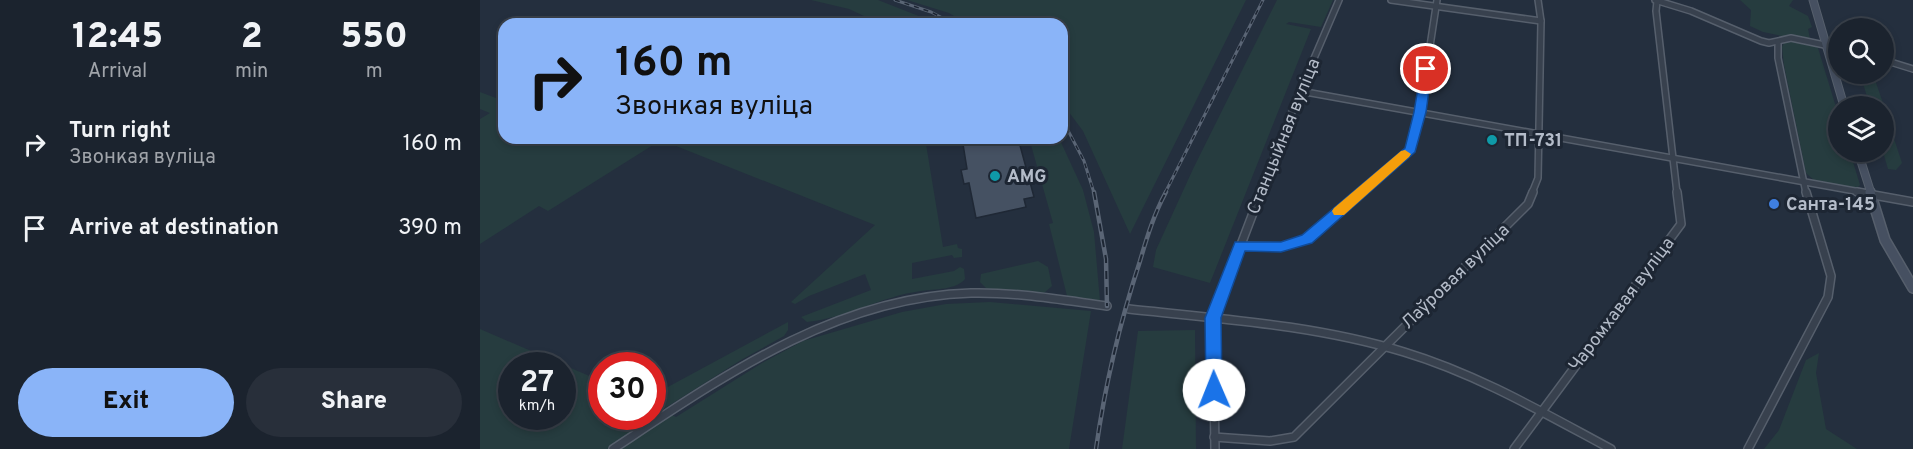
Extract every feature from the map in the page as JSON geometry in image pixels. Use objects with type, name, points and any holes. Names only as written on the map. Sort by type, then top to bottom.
[{"type":"main road","points":[[1813,0],[1841,96]]},
{"type":"main road","points":[[1861,162],[1885,240],[1913,288]]},
{"type":"street","name":"Станцыйная вуліца","points":[[1215,449],[1213,318],[1300,91],[1339,0]]},
{"type":"street","points":[[1392,0],[1437,3],[1541,21]]},
{"type":"street","name":"Лаўровая вуліца","points":[[1214,438],[1270,441],[1294,437],[1528,204],[1538,178],[1541,21],[1538,0]]},
{"type":"street","points":[[1656,1],[1700,15],[1761,41],[1778,42],[1784,38],[1828,46]]},
{"type":"street","name":"Чаромхавая вуліца","points":[[1514,449],[1681,224],[1656,1]]},
{"type":"street","points":[[1240,246],[1281,247],[1307,239],[1410,149],[1420,112],[1437,3]]},
{"type":"street","points":[[1748,449],[1828,297],[1831,276],[1803,183],[1778,58],[1778,42]]},
{"type":"street","points":[[1894,63],[1913,69]]},
{"type":"street","points":[[1300,91],[1913,202]]},
{"type":"street","points":[[613,449],[748,362],[798,335],[869,309],[915,299],[973,292],[1015,294],[1107,306]]},
{"type":"street","points":[[1129,309],[1335,334],[1386,347],[1442,365],[1541,412],[1611,449]]},
{"type":"green space","points":[[811,0],[878,0],[924,18],[868,18],[849,9]]},
{"type":"green space","points":[[907,0],[1246,0],[1130,234],[1083,131],[1068,111],[1068,18],[957,18],[949,13]]},
{"type":"green space","points":[[1277,0],[1333,0],[1321,27],[1289,22],[1286,24],[1311,29],[1210,283],[1153,267],[1156,250],[1193,169]]},
{"type":"green space","points":[[1740,0],[1793,0],[1789,6],[1808,16],[1812,27],[1808,29],[1811,44],[1818,48],[1833,96],[1828,96],[1828,162],[1853,162],[1860,185],[1857,188],[1816,182],[1806,173],[1782,47],[1784,43],[1792,42],[1787,37],[1763,32],[1750,26],[1751,10]]},
{"type":"green space","points":[[1863,84],[1876,84],[1881,96],[1867,96]]},
{"type":"green space","points":[[480,92],[498,99],[498,144],[655,144],[548,211],[539,206],[480,244],[480,119],[490,113],[480,109]]},
{"type":"green space","points":[[1894,139],[1902,163],[1896,170],[1888,169],[1886,162],[1894,162]]},
{"type":"green space","points":[[671,144],[926,144],[943,247],[957,244],[958,248],[962,249],[962,257],[954,258],[952,255],[912,263],[912,279],[954,271],[960,267],[964,269],[965,279],[951,287],[892,297],[836,316],[807,322],[801,317],[871,290],[865,274],[809,296],[795,304],[791,302],[875,225]]},
{"type":"green space","points":[[1031,144],[1062,144],[1083,190],[1094,232],[1100,301],[1067,296],[1049,224],[1053,223]]},
{"type":"green space","points":[[1038,261],[1048,267],[1052,286],[1044,293],[988,290],[980,282],[981,274]]},
{"type":"green space","points":[[990,302],[1091,311],[1069,449],[480,449],[480,329],[534,352],[498,352],[498,430],[576,430],[576,370],[588,375],[588,430],[666,430],[666,412],[676,417],[762,363],[803,341],[902,312],[946,304]]},
{"type":"green space","points":[[788,322],[788,330],[784,336],[666,407],[666,388]]},
{"type":"green space","points":[[1195,330],[1196,449],[1122,449],[1138,331]]},
{"type":"green space","points":[[1819,353],[1816,373],[1826,429],[1857,449],[1764,449],[1779,430],[1806,360]]},
{"type":"building","name":"AMG","points":[[963,144],[1020,144],[1034,197],[1024,199],[1026,207],[976,218],[969,183],[964,184],[961,170],[967,169]]},
{"type":"railway","points":[[895,0],[942,18]]},
{"type":"railway","points":[[1165,193],[1263,0]]},
{"type":"railway","points":[[1068,130],[1084,161],[1094,193]]},
{"type":"railway","points":[[1094,192],[1106,259],[1107,306]]},
{"type":"railway","points":[[1096,449],[1109,377],[1126,307],[1151,226],[1166,192]]},
{"type":"slow traffic","points":[[1339,211],[1405,154]]},
{"type":"place","name":"ТП-731","points":[[1492,140]]},
{"type":"place","name":"AMG","points":[[995,176]]},
{"type":"place","name":"Санта-145","points":[[1774,204]]},
{"type":"route","points":[[1214,390],[1213,318],[1240,246],[1281,247],[1307,239],[1410,149],[1420,112],[1426,69]]}]
